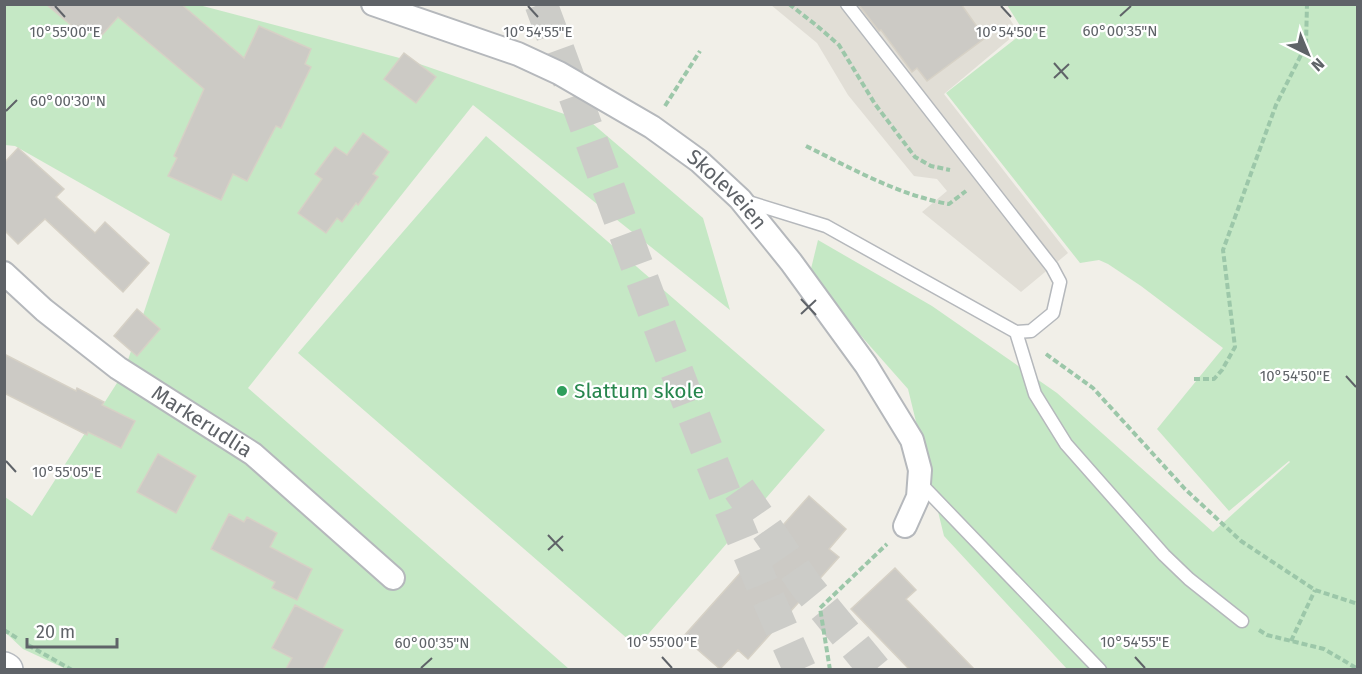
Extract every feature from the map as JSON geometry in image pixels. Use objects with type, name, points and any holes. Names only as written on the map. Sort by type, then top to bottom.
[{"type":"street","name":"Skoleveien","points":[[373,4],[518,54],[559,73],[652,127],[699,161],[740,199],[791,262],[866,365],[912,440],[920,470],[918,497],[905,526]]},
{"type":"street","name":"Markerudlia","points":[[4,273],[44,310],[118,368],[253,454],[393,578]]},
{"type":"lane","points":[[740,199],[826,226],[1016,332],[1031,331],[1053,313],[1060,282],[1052,267],[847,4]]},
{"type":"lane","points":[[1016,332],[1035,394],[1066,444],[1164,555],[1189,579],[1242,621]]},
{"type":"lane","points":[[919,482],[1100,669]]},
{"type":"path","points":[[789,4],[838,45],[875,104],[915,157],[931,166],[983,177]]},
{"type":"path","points":[[1194,379],[1214,379],[1235,347],[1223,250],[1276,105],[1306,45],[1307,4]]},
{"type":"path","points":[[652,127],[700,51]]},
{"type":"path","points":[[806,146],[864,175],[934,201],[949,204],[983,177]]},
{"type":"path","points":[[1016,332],[1094,388],[1185,489],[1241,541],[1315,590],[1358,604]]},
{"type":"path","points":[[830,669],[820,608],[905,526]]},
{"type":"path","points":[[1291,641],[1315,590]]},
{"type":"path","points":[[1242,621],[1267,635],[1324,649],[1358,669]]},
{"type":"path","points":[[4,630],[72,669]]},
{"type":"shaded area","points":[[771,5],[1001,5],[1018,32],[944,94],[1068,253],[1021,292],[922,212],[947,191],[937,179],[914,176],[848,95],[817,43]]},
{"type":"green space","points":[[5,5],[199,5],[411,61],[593,124],[703,218],[730,310],[473,105],[248,388],[569,669],[66,669],[23,649],[5,632],[5,497],[32,516],[124,372],[170,234],[15,146],[5,145]]},
{"type":"green space","points":[[1007,5],[1357,5],[1357,669],[1067,669],[944,536],[908,389],[809,277],[818,240],[932,306],[1057,393],[1213,532],[1290,462],[1229,511],[1157,429],[1223,348],[1108,264],[1099,260],[1080,263],[946,93],[1024,32]]},
{"type":"green space","name":"Slattum skole","points":[[486,136],[825,430],[637,647],[298,353]]},
{"type":"building","points":[[46,4],[181,4],[244,58],[259,26],[311,49],[305,64],[311,67],[281,128],[276,126],[247,181],[233,174],[221,200],[168,176],[177,158],[174,156],[204,89],[118,17],[102,35],[93,27],[85,37]]},
{"type":"building","points":[[858,4],[961,4],[985,38],[927,81],[917,68],[912,72],[881,30],[879,31]]},
{"type":"building","points":[[404,53],[436,77],[416,103],[384,79]]},
{"type":"building","points":[[363,133],[389,152],[373,174],[378,177],[358,205],[356,203],[342,222],[337,218],[326,233],[298,213],[322,179],[315,174],[335,147],[347,155]]},
{"type":"building","points":[[18,148],[64,189],[56,197],[95,233],[105,222],[149,263],[123,292],[45,219],[18,244],[4,230],[4,163]]},
{"type":"building","points":[[137,309],[160,329],[137,356],[114,336]]},
{"type":"building","points":[[4,354],[76,391],[77,388],[104,402],[102,405],[135,421],[121,448],[88,432],[87,435],[4,393]]},
{"type":"building","points":[[158,454],[196,476],[176,513],[137,492]]},
{"type":"building","points":[[809,496],[846,529],[829,549],[839,557],[748,659],[738,650],[720,669],[683,637]]},
{"type":"building","points":[[229,514],[244,522],[247,517],[277,533],[270,547],[312,569],[297,600],[272,588],[275,582],[211,549]]},
{"type":"building","points":[[895,568],[916,590],[906,599],[974,669],[909,669],[851,609]]},
{"type":"building","points":[[295,605],[343,630],[323,669],[286,669],[292,658],[272,648]]},
{"type":"tunnel","points":[[541,4],[696,423],[800,670]]},
{"type":"tunnel","points":[[739,489],[807,587],[875,670]]},
{"type":"place","name":"Slattum skole","points":[[562,391]]}]
